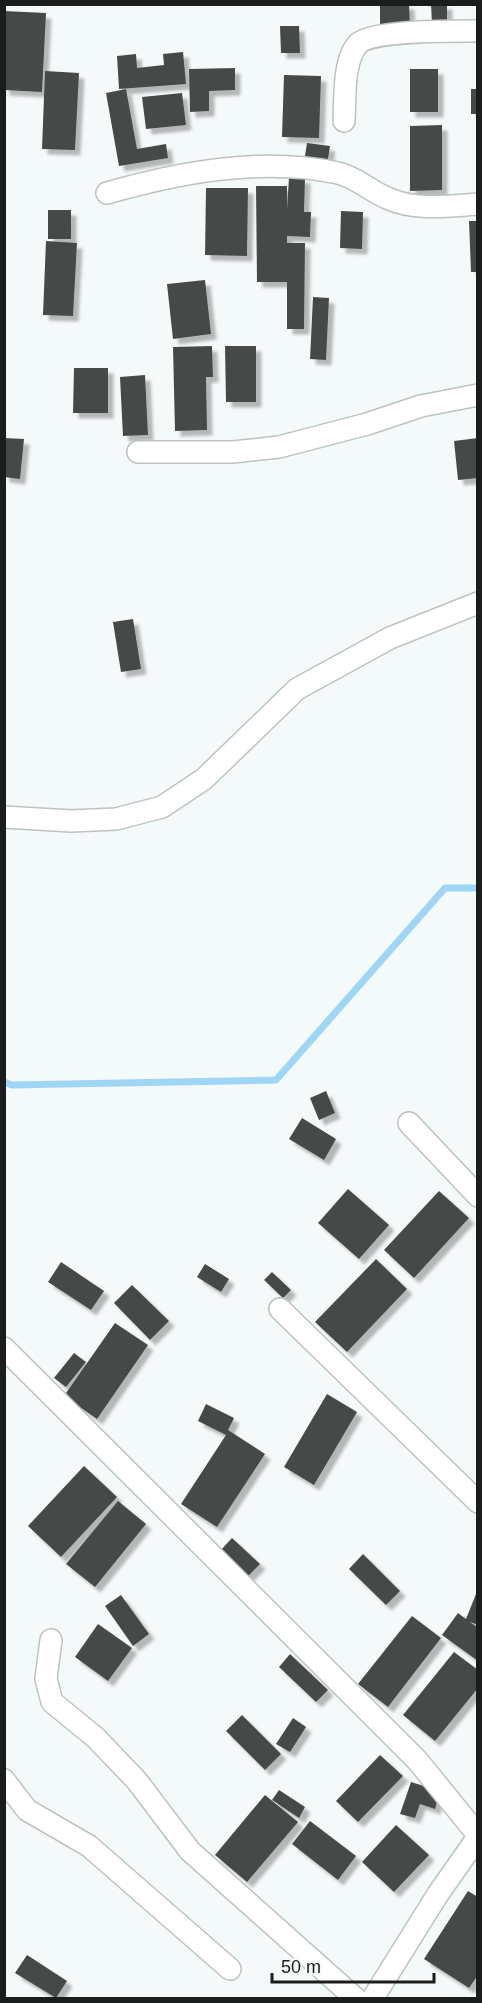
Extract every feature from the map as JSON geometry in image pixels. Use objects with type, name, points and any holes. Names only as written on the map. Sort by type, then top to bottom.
[{"type":"street","points":[[344,121],[345,86],[351,55],[358,44],[378,35],[477,31]]},
{"type":"street","points":[[107,193],[200,170],[255,167],[341,173],[388,199],[412,205],[441,207],[477,204]]},
{"type":"street","points":[[138,452],[233,452],[279,447],[367,424],[421,406],[477,395]]},
{"type":"street","points":[[4,817],[71,822],[116,819],[162,807],[204,779],[297,688],[390,638],[477,603]]},
{"type":"street","points":[[409,1123],[477,1196]]},
{"type":"street","points":[[280,1309],[477,1502]]},
{"type":"street","points":[[4,1348],[417,1760],[476,1844],[438,1894],[373,1998]]},
{"type":"street","points":[[51,1640],[46,1679],[52,1702],[96,1738],[137,1781],[190,1851],[355,1998]]},
{"type":"street","points":[[4,1780],[27,1810],[89,1846],[230,1969]]},
{"type":"building","points":[[380,4],[409,4],[410,27],[380,28]]},
{"type":"building","points":[[431,4],[447,4],[447,24],[432,24]]},
{"type":"building","points":[[4,11],[46,13],[42,92],[4,90]]},
{"type":"building","points":[[280,26],[299,26],[300,53],[281,53]]},
{"type":"building","points":[[183,52],[186,84],[119,89],[117,56],[136,54],[137,68],[164,65],[163,54]]},
{"type":"building","points":[[235,68],[235,90],[209,91],[209,111],[190,112],[189,69]]},
{"type":"building","points":[[410,69],[438,69],[438,112],[410,112]]},
{"type":"building","points":[[45,71],[79,73],[75,150],[42,149]]},
{"type":"building","points":[[284,75],[321,76],[319,138],[282,137]]},
{"type":"building","points":[[126,89],[137,149],[166,144],[168,158],[119,166],[106,93]]},
{"type":"building","points":[[471,89],[478,89],[478,114],[471,114]]},
{"type":"building","points":[[182,93],[186,125],[146,129],[142,97]]},
{"type":"building","points":[[442,125],[442,190],[410,191],[410,126]]},
{"type":"building","points":[[307,143],[330,146],[327,165],[304,162]]},
{"type":"building","points":[[289,177],[305,178],[304,212],[311,212],[310,237],[287,236],[287,243],[305,243],[304,329],[287,329],[287,282],[257,282],[256,186],[287,186],[287,210]]},
{"type":"building","points":[[206,188],[248,188],[247,256],[205,255]]},
{"type":"building","points":[[48,210],[71,210],[71,239],[48,239]]},
{"type":"building","points":[[341,211],[363,212],[362,249],[340,248]]},
{"type":"building","points":[[469,221],[478,221],[478,272],[471,272]]},
{"type":"building","points":[[46,241],[77,243],[73,316],[43,315]]},
{"type":"building","points":[[205,280],[211,334],[173,339],[167,284]]},
{"type":"building","points":[[313,297],[329,298],[326,360],[310,359]]},
{"type":"building","points":[[212,346],[213,377],[206,377],[207,430],[175,431],[173,347]]},
{"type":"building","points":[[225,346],[256,346],[256,402],[226,402]]},
{"type":"building","points":[[74,368],[108,368],[108,413],[73,413]]},
{"type":"building","points":[[145,375],[148,435],[123,436],[120,377]]},
{"type":"building","points":[[4,438],[24,439],[20,479],[4,477]]},
{"type":"building","points":[[478,438],[478,478],[458,480],[454,441]]},
{"type":"building","points":[[133,619],[141,669],[121,672],[113,622]]},
{"type":"building","points":[[326,1091],[335,1113],[319,1120],[310,1098]]},
{"type":"building","points":[[302,1118],[336,1139],[324,1160],[289,1139]]},
{"type":"building","points":[[348,1189],[389,1225],[359,1259],[318,1223]]},
{"type":"building","points":[[439,1191],[469,1218],[414,1278],[384,1250]]},
{"type":"building","points":[[376,1259],[407,1289],[347,1352],[315,1322]]},
{"type":"building","points":[[61,1262],[104,1291],[91,1310],[48,1282]]},
{"type":"building","points":[[205,1264],[229,1279],[221,1292],[197,1277]]},
{"type":"building","points":[[272,1272],[291,1290],[283,1298],[264,1280]]},
{"type":"building","points":[[132,1285],[169,1321],[150,1340],[114,1303]]},
{"type":"building","points":[[115,1323],[148,1345],[97,1419],[64,1396]]},
{"type":"building","points":[[74,1353],[86,1362],[66,1387],[54,1378]]},
{"type":"building","points":[[327,1394],[357,1412],[314,1485],[284,1467]]},
{"type":"building","points":[[206,1404],[234,1418],[228,1430],[265,1454],[217,1527],[181,1504],[226,1435],[198,1421]]},
{"type":"building","points":[[84,1466],[117,1497],[61,1557],[28,1526]]},
{"type":"building","points":[[118,1501],[146,1524],[95,1587],[66,1564]]},
{"type":"building","points":[[232,1538],[260,1564],[248,1576],[220,1551]]},
{"type":"building","points":[[363,1554],[400,1591],[386,1605],[349,1569]]},
{"type":"building","points":[[478,1589],[478,1625],[470,1622],[478,1628],[478,1661],[442,1635],[458,1613],[466,1619]]},
{"type":"building","points":[[121,1595],[149,1634],[133,1646],[105,1606]]},
{"type":"building","points":[[412,1616],[441,1638],[388,1707],[358,1684]]},
{"type":"building","points":[[98,1624],[132,1648],[108,1681],[75,1657]]},
{"type":"building","points":[[454,1652],[478,1670],[478,1688],[435,1741],[403,1715]]},
{"type":"building","points":[[290,1654],[328,1690],[316,1702],[279,1667]]},
{"type":"building","points":[[242,1715],[281,1754],[265,1770],[226,1731]]},
{"type":"building","points":[[293,1718],[306,1727],[290,1752],[276,1744]]},
{"type":"building","points":[[380,1755],[403,1776],[358,1822],[336,1801]]},
{"type":"building","points":[[411,1782],[440,1791],[435,1809],[420,1804],[415,1818],[400,1814]]},
{"type":"building","points":[[279,1790],[305,1807],[299,1818],[272,1800]]},
{"type":"building","points":[[265,1795],[298,1822],[247,1882],[215,1855]]},
{"type":"building","points":[[310,1821],[356,1856],[338,1880],[292,1844]]},
{"type":"building","points":[[396,1825],[429,1855],[394,1892],[362,1862]]},
{"type":"building","points":[[468,1891],[478,1897],[478,1975],[469,1988],[424,1959]]},
{"type":"building","points":[[27,1955],[67,1981],[56,1998],[15,1973]]},
{"type":"waterway","points":[[4,1082],[12,1085],[276,1080],[445,888],[478,888]]}]
